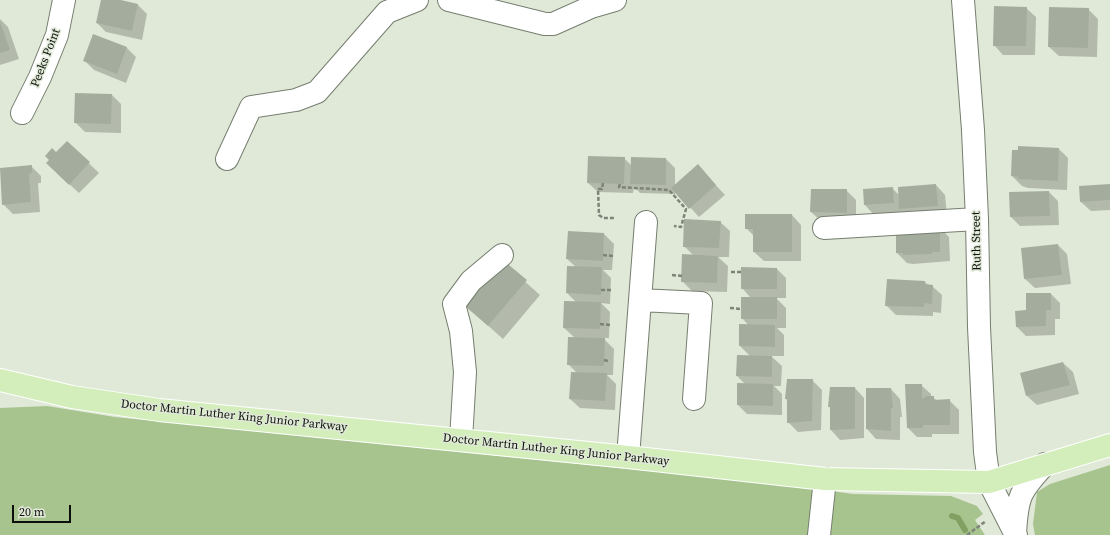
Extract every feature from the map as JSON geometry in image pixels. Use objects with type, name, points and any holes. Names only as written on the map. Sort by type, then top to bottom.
[{"type":"main road","name":"Doctor Martin Luther King Junior Parkway","points":[[0,380],[72,397],[159,410],[628,457],[825,479],[989,482],[1110,445]]},
{"type":"street","name":"Peeks Point","points":[[22,113],[40,77],[57,35],[64,0]]},
{"type":"street","points":[[227,159],[251,107],[296,100],[317,92],[387,12],[417,0]]},
{"type":"street","points":[[449,0],[545,24],[553,24],[591,7],[615,0]]},
{"type":"street","name":"Ruth Street","points":[[963,0],[973,130],[984,452],[989,482],[1015,534]]},
{"type":"street","points":[[824,228],[977,219]]},
{"type":"street","points":[[628,457],[646,222]]},
{"type":"street","points":[[461,440],[465,372],[461,331],[454,304],[471,281],[502,255]]},
{"type":"street","points":[[640,300],[701,303],[694,399]]},
{"type":"street","points":[[1015,534],[1016,508],[1022,493],[1028,482],[1045,464]]},
{"type":"street","points":[[819,535],[825,479]]},
{"type":"path","points":[[603,183],[602,189],[598,189],[599,215],[603,218],[615,218]]},
{"type":"path","points":[[620,184],[619,187],[669,190],[686,209],[681,227],[674,226]]},
{"type":"path","points":[[603,255],[613,256]]},
{"type":"path","points":[[731,272],[741,272]]},
{"type":"path","points":[[672,276],[682,276]]},
{"type":"path","points":[[602,290],[611,290]]},
{"type":"path","points":[[730,308],[741,309]]},
{"type":"path","points":[[600,324],[610,325]]},
{"type":"path","points":[[968,535],[986,521]]},
{"type":"green space","points":[[47,406],[115,417],[796,486],[853,494],[951,496],[977,506],[983,514],[975,520],[985,535],[0,535],[0,408]]},
{"type":"green space","points":[[1110,465],[1110,535],[1035,535],[1033,524],[1037,492],[1050,484]]},
{"type":"building","points":[[101,0],[121,0],[138,4],[132,31],[96,23]]},
{"type":"building","points":[[994,6],[1027,7],[1026,46],[993,46]]},
{"type":"building","points":[[1049,7],[1089,8],[1088,48],[1048,47]]},
{"type":"building","points":[[0,21],[10,50],[0,53]]},
{"type":"building","points":[[93,34],[127,47],[117,74],[83,61]]},
{"type":"building","points":[[75,93],[112,94],[111,124],[74,123]]},
{"type":"building","points":[[67,141],[90,162],[69,185],[46,163],[49,160],[45,156],[52,148],[56,152]]},
{"type":"building","points":[[1018,146],[1059,148],[1058,181],[1018,179],[1018,177],[1011,176],[1012,150],[1018,150]]},
{"type":"building","points":[[588,156],[625,157],[624,184],[587,183]]},
{"type":"building","points":[[631,157],[666,158],[666,185],[630,184]]},
{"type":"building","points":[[698,164],[716,185],[689,209],[671,188]]},
{"type":"building","points":[[32,165],[32,173],[29,174],[31,202],[2,205],[0,168]]},
{"type":"building","points":[[936,184],[938,206],[899,209],[898,187]]},
{"type":"building","points":[[1110,184],[1110,200],[1080,202],[1079,186]]},
{"type":"building","points":[[893,187],[894,203],[864,205],[863,189]]},
{"type":"building","points":[[811,189],[847,189],[847,213],[810,212]]},
{"type":"building","points":[[1049,191],[1050,216],[1010,217],[1009,192]]},
{"type":"building","points":[[745,214],[792,214],[792,252],[753,252],[753,229],[745,229]]},
{"type":"building","points":[[684,219],[721,221],[719,248],[683,247]]},
{"type":"building","points":[[940,226],[940,252],[932,252],[932,254],[903,255],[903,253],[896,253],[896,228]]},
{"type":"building","points":[[568,231],[604,233],[603,261],[566,259]]},
{"type":"building","points":[[1058,244],[1062,275],[1024,279],[1021,248]]},
{"type":"building","points":[[682,254],[718,256],[717,283],[681,282]]},
{"type":"building","points":[[503,260],[527,280],[488,326],[465,306]]},
{"type":"building","points":[[567,266],[602,267],[601,295],[566,293]]},
{"type":"building","points":[[741,267],[777,268],[777,289],[741,289]]},
{"type":"building","points":[[887,279],[925,281],[925,284],[933,285],[932,304],[924,303],[924,307],[885,306]]},
{"type":"building","points":[[1026,293],[1051,293],[1051,310],[1046,310],[1046,326],[1016,327],[1015,311],[1026,310]]},
{"type":"building","points":[[741,297],[777,297],[777,319],[741,319]]},
{"type":"building","points":[[564,301],[601,302],[600,329],[563,328]]},
{"type":"building","points":[[739,324],[775,325],[775,347],[739,346]]},
{"type":"building","points":[[568,337],[605,338],[604,366],[567,365]]},
{"type":"building","points":[[737,355],[772,356],[772,377],[736,376]]},
{"type":"building","points":[[1063,362],[1070,385],[1026,396],[1020,373]]},
{"type":"building","points":[[571,372],[607,373],[605,401],[569,399]]},
{"type":"building","points":[[787,379],[813,379],[812,421],[787,423],[787,399],[785,399]]},
{"type":"building","points":[[737,383],[773,384],[773,406],[737,405]]},
{"type":"building","points":[[905,384],[922,384],[922,398],[925,398],[925,396],[934,396],[934,400],[950,399],[950,425],[923,425],[923,428],[907,428]]},
{"type":"building","points":[[830,387],[855,387],[855,429],[830,430],[830,407],[828,407]]},
{"type":"building","points":[[866,388],[891,388],[893,408],[891,408],[891,431],[866,429]]},
{"type":"waterway","points":[[952,516],[958,518],[965,530]]}]
